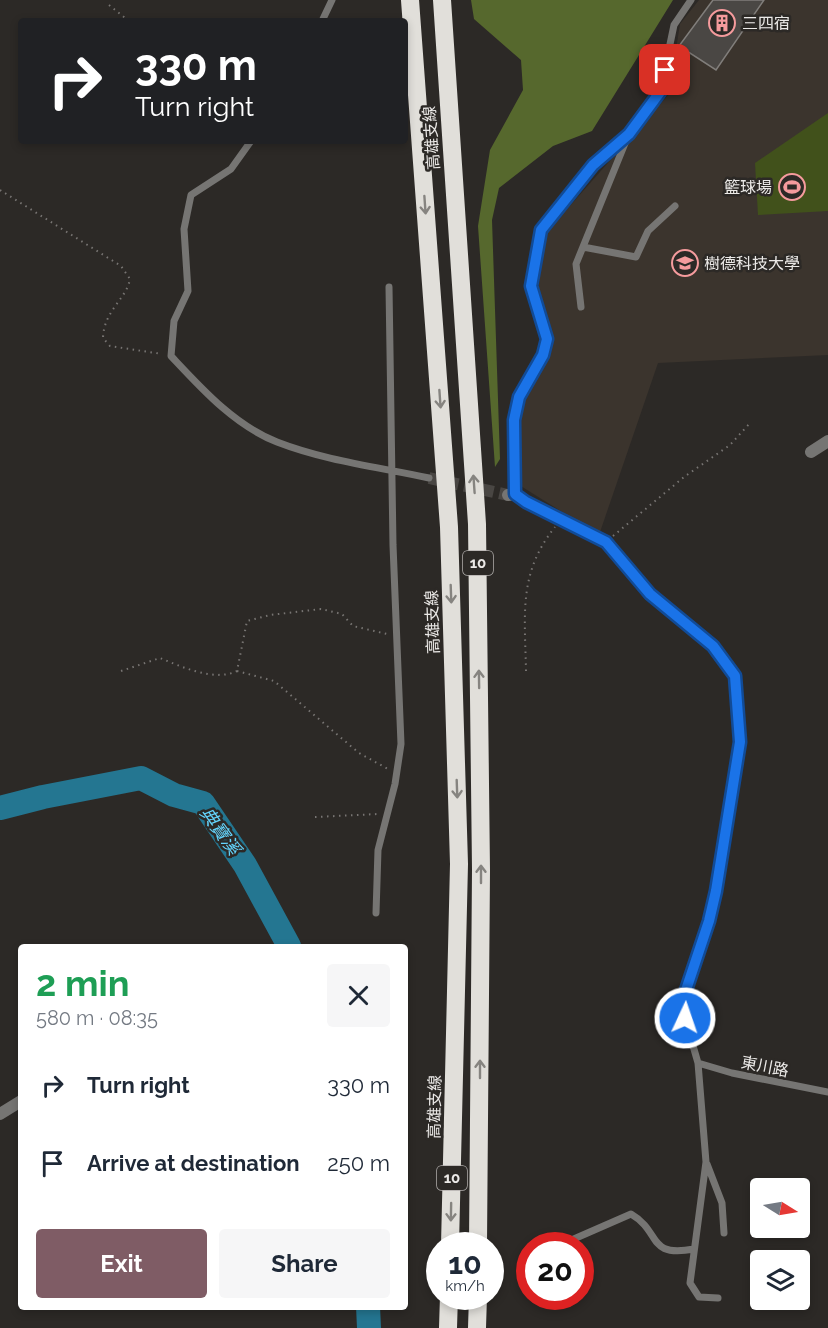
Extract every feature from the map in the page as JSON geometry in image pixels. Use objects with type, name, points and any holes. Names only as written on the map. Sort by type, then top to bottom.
[{"type":"highway","name":"高雄支線","points":[[410,0],[449,527],[459,864],[450,1232]]},
{"type":"highway","name":"高雄支線","points":[[442,0],[477,524],[481,870],[478,1232]]},
{"type":"highway","points":[[448,1328],[449,1310]]},
{"type":"highway","points":[[477,1328],[478,1310]]},
{"type":"street","points":[[812,452],[828,441]]},
{"type":"street","points":[[0,1114],[18,1103]]},
{"type":"lane","points":[[323,18],[332,0]]},
{"type":"lane","points":[[691,0],[674,25],[660,92],[629,134],[593,165],[541,230],[531,286],[547,339],[543,355],[519,397],[514,420],[512,494],[606,542],[650,594],[713,646],[735,676],[740,742],[709,921],[686,990],[685,1018],[698,1063],[706,1162],[690,1283],[699,1297],[718,1298]]},
{"type":"lane","points":[[581,307],[576,264],[629,134]]},
{"type":"lane","points":[[249,144],[231,169],[191,195],[184,229],[188,291],[174,321],[171,356],[217,404],[276,442],[363,468],[429,478]]},
{"type":"lane","points":[[583,247],[636,257],[648,231],[675,207]]},
{"type":"lane","points":[[375,913],[378,850],[397,772],[401,744],[389,287]]},
{"type":"lane","name":"東川路","points":[[698,1063],[732,1073],[828,1092]]},
{"type":"lane","points":[[706,1162],[722,1203],[724,1233]]},
{"type":"lane","points":[[591,1232],[631,1215],[643,1221],[656,1245],[674,1253],[694,1249]]},
{"type":"path","points":[[109,5],[125,18]]},
{"type":"path","points":[[0,190],[121,266],[130,279],[103,326],[103,338],[110,346],[171,356]]},
{"type":"path","points":[[606,542],[684,477],[721,452],[750,423]]},
{"type":"path","points":[[526,670],[527,579],[539,547],[561,520]]},
{"type":"path","points":[[237,671],[247,621],[270,615],[321,609],[342,615],[353,626],[379,634],[398,635]]},
{"type":"path","points":[[121,671],[160,658],[183,667],[226,676],[237,671],[274,681],[366,758],[380,767],[397,772]]},
{"type":"path","points":[[315,817],[388,812]]},
{"type":"shaded area","name":"樹德科技大學","points":[[699,0],[828,0],[828,355],[658,363],[599,535],[516,483],[518,428],[523,398],[552,340],[538,292],[545,234],[669,94],[680,24]]},
{"type":"green space","points":[[471,0],[673,0],[592,131],[553,146],[499,188],[492,220],[500,459],[495,467],[478,226],[490,150],[523,90],[521,60],[474,19]]},
{"type":"green space","name":"籃球場","points":[[828,113],[828,211],[758,215],[755,163]]},
{"type":"building","name":"三四宿","points":[[713,0],[764,0],[716,70],[679,46]]},
{"type":"waterway","name":"典寶溪","points":[[0,808],[43,797],[141,778],[174,795],[203,803],[245,865],[288,944]]},
{"type":"waterway","name":"典寶溪","points":[[368,1310],[369,1328]]},
{"type":"tunnel","points":[[429,478],[508,495]]},
{"type":"place","name":"三四宿","points":[[722,23]]},
{"type":"place","name":"籃球場","points":[[792,187]]},
{"type":"place","name":"樹德科技大學","points":[[685,263]]},
{"type":"route","points":[[665,70],[660,92],[629,134],[593,165],[541,230],[531,286],[547,339],[543,355],[519,397],[514,420],[515,494],[526,502],[606,542],[650,594],[713,646],[735,676],[739,703],[740,742],[716,891],[709,921],[686,990],[685,1018]]}]
